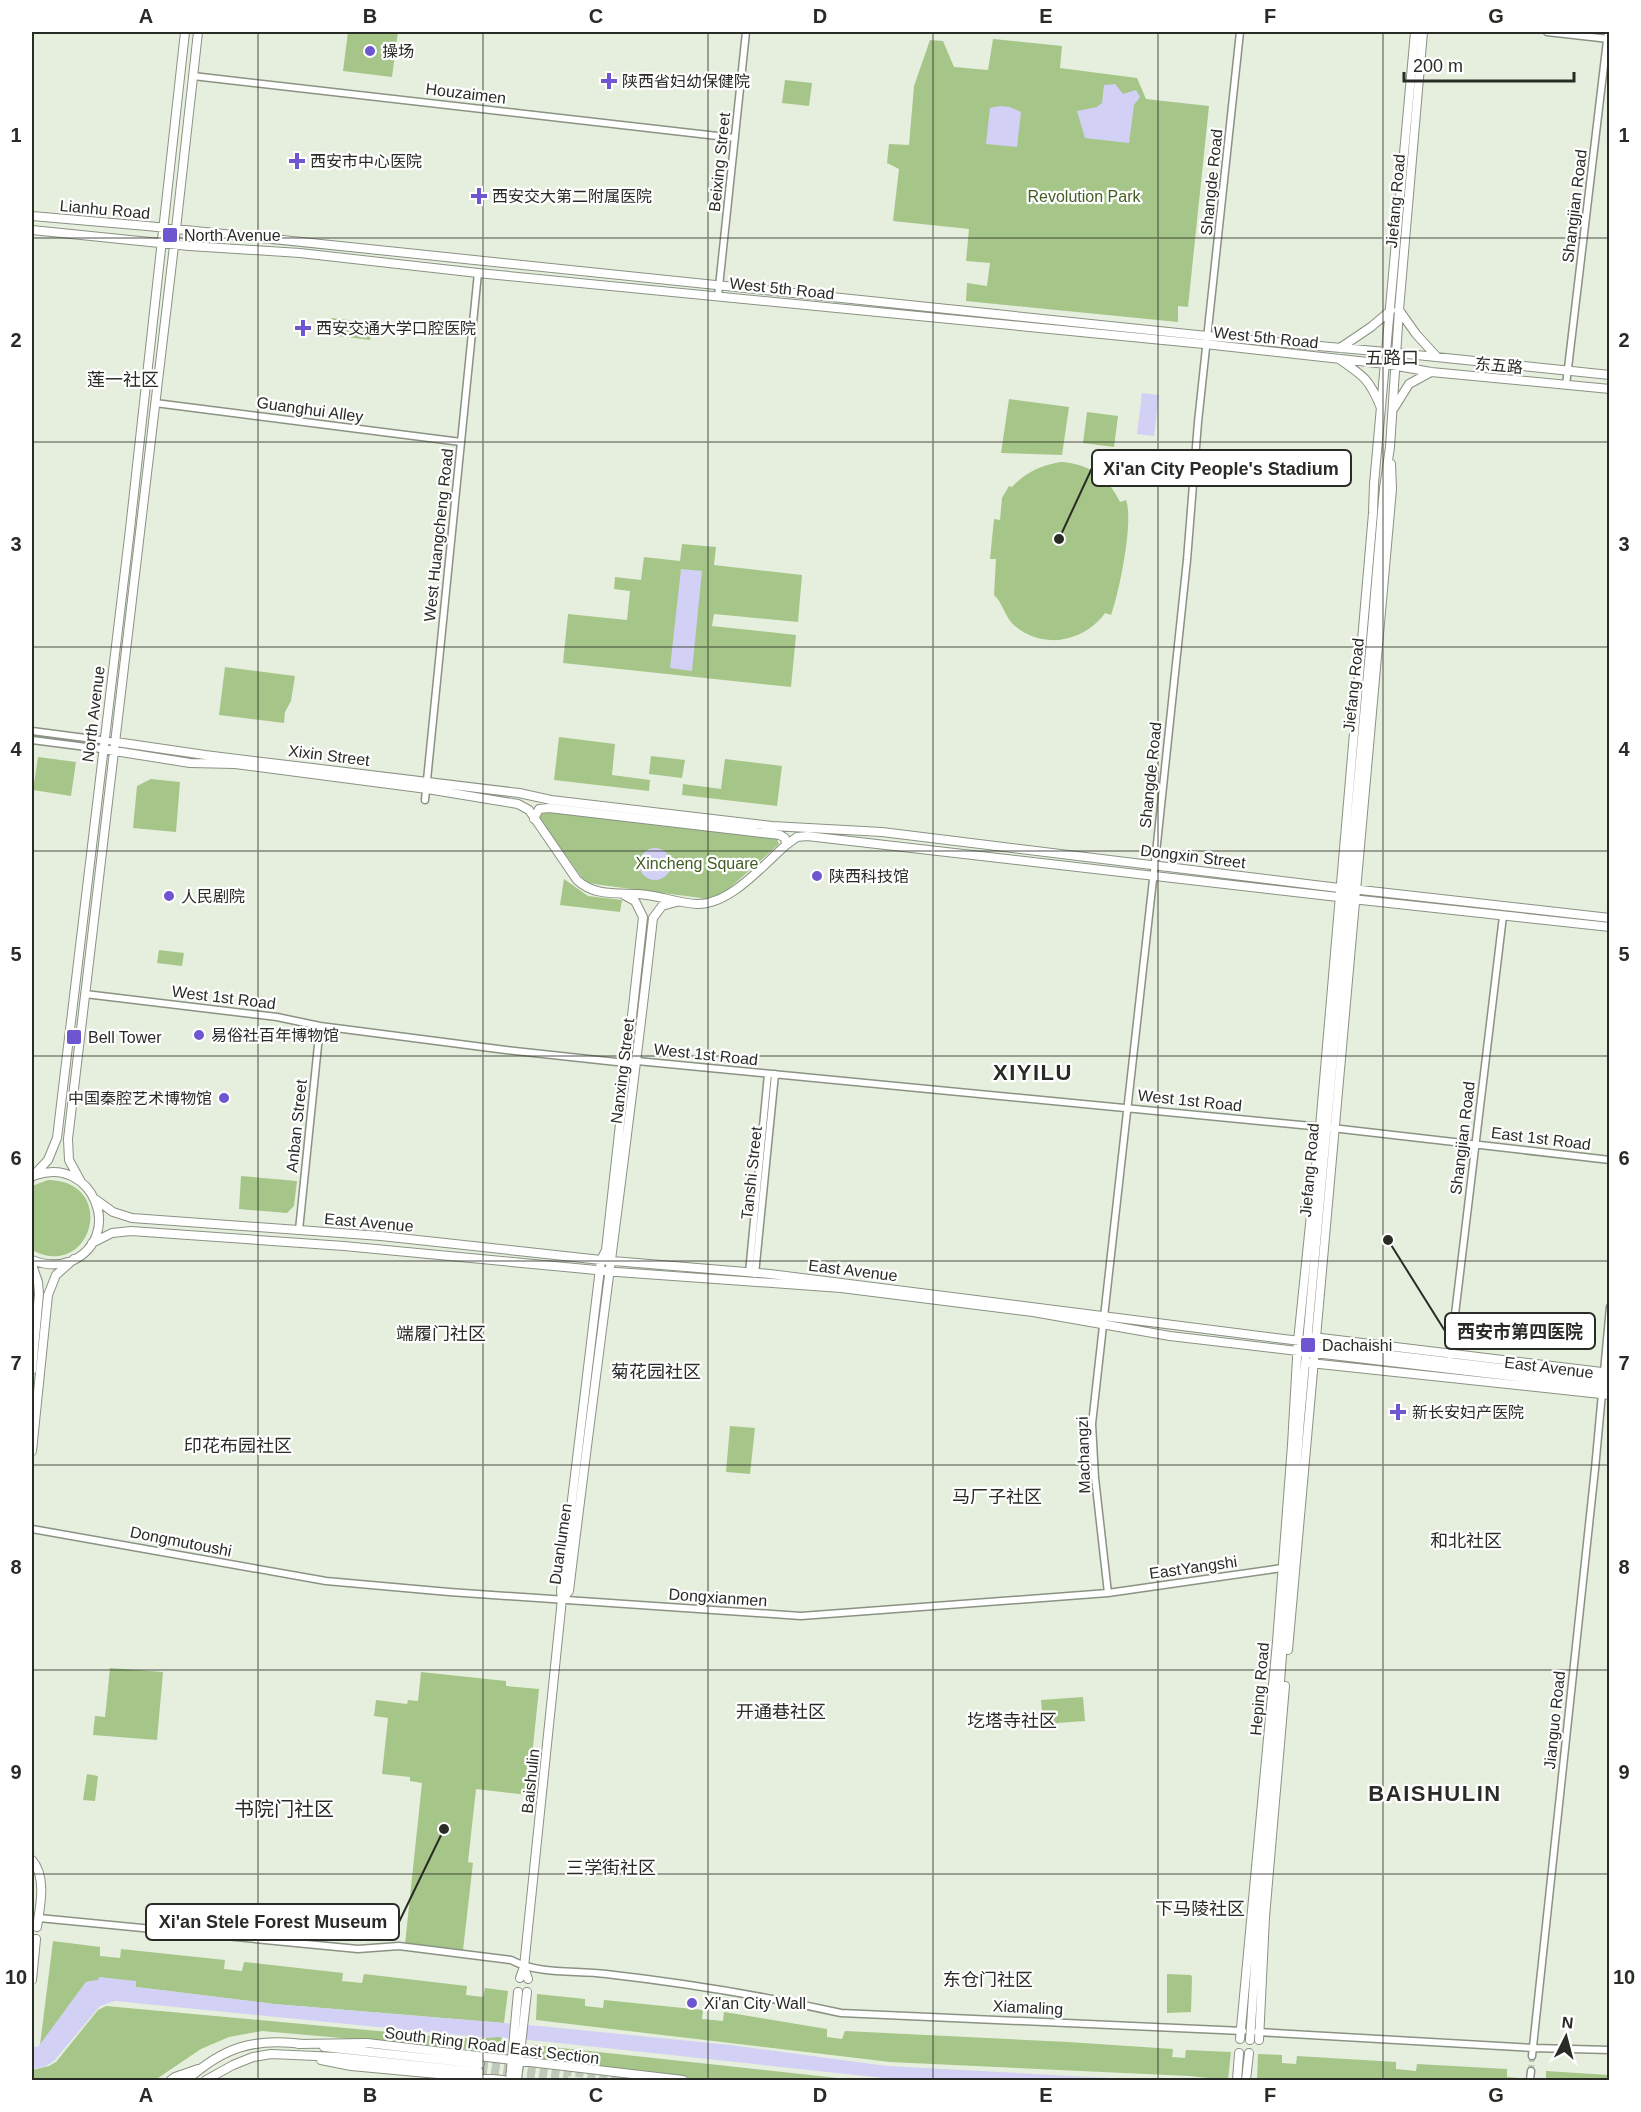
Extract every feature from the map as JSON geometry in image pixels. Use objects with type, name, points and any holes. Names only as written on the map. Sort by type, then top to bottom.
[{"type":"main road","name":"North Avenue","points":[[32,1177],[48,1160],[57,1138],[185,32]]},
{"type":"main road","name":"North Avenue","points":[[81,1182],[71,1166],[68,1144],[198,32]]},
{"type":"main road","name":"Jiefang Road","points":[[1312,1345],[1327,1127],[1393,409],[1397,353],[1395,310],[1415,32]]},
{"type":"main road","name":"Jiefang Road","points":[[1348,888],[1381,410],[1387,353],[1395,310],[1423,32]]},
{"type":"main road","name":"Lianhu Road","points":[[32,216],[176,229]]},
{"type":"main road","name":"West 5th Road","points":[[176,229],[1207,340],[1386,364]]},
{"type":"main road","name":"Lianhu Road","points":[[32,230],[175,244]]},
{"type":"main road","name":"West 5th Road","points":[[175,244],[289,252],[478,273],[1207,340],[1397,353],[1610,375]]},
{"type":"main road","points":[[1340,348],[1395,310],[1437,357]]},
{"type":"main road","points":[[1338,358],[1361,374],[1370,384],[1381,410]]},
{"type":"main road","name":"东五路","points":[[1386,364],[1431,372],[1610,389]]},
{"type":"main road","points":[[1393,409],[1409,384],[1431,372]]},
{"type":"main road","points":[[1327,1127],[1348,888],[1389,525],[1392,489],[1390,447]]},
{"type":"main road","points":[[1380,534],[1389,525]]},
{"type":"main road","name":"Xixin Street","points":[[116,742],[427,785],[518,804],[530,810],[534,819],[583,886],[594,891],[623,895],[636,894],[680,902],[703,904],[712,902],[727,896],[786,845]]},
{"type":"main road","name":"Xixin Street","points":[[102,749],[190,762],[235,764],[519,793],[550,804],[772,830]]},
{"type":"main road","points":[[534,819],[539,809],[550,804]]},
{"type":"main road","name":"Dongxin Street","points":[[772,830],[799,828],[882,832],[1610,918]]},
{"type":"main road","points":[[772,830],[784,837],[786,845]]},
{"type":"main road","name":"Dongxin Street","points":[[786,845],[797,837],[807,836],[1610,927]]},
{"type":"main road","name":"Nanxing Street","points":[[601,1260],[606,1250],[643,917],[635,901],[623,895]]},
{"type":"main road","name":"Nanxing Street","points":[[611,1260],[653,918],[662,906],[680,902]]},
{"type":"main road","name":"Jiefang Road","points":[[1298,1338],[1327,1127]]},
{"type":"main road","points":[[32,1177],[42,1173],[56,1172],[69,1175],[81,1182]]},
{"type":"main road","name":"East Avenue","points":[[81,1182],[95,1199],[113,1212],[132,1218],[440,1242],[601,1260],[842,1282],[1104,1320],[1170,1336],[1297,1352],[1312,1345],[1450,1358],[1605,1382]]},
{"type":"main road","points":[[32,1451],[49,1289],[60,1271],[92,1243],[99,1224],[95,1199]]},
{"type":"main road","name":"East Avenue","points":[[92,1243],[112,1233],[131,1231],[344,1246],[610,1271],[841,1288],[1104,1320],[1298,1338],[1312,1345],[1605,1382]]},
{"type":"main road","points":[[32,1260],[54,1265],[74,1259]]},
{"type":"main road","name":"Duanlumen","points":[[562,1599],[561,1591],[601,1260]]},
{"type":"main road","name":"Duanlumen","points":[[562,1599],[569,1591],[611,1260]]},
{"type":"main road","points":[[32,1265],[39,1288],[32,1370]]},
{"type":"main road","name":"Heping Road","points":[[1241,2035],[1282,1568],[1298,1338]]},
{"type":"main road","name":"Heping Road","points":[[1255,2036],[1258,1921],[1312,1345]]},
{"type":"main road","points":[[1296,1362],[1605,1382],[1610,1395]]},
{"type":"main road","name":"Baishulin","points":[[524,1979],[562,1599]]},
{"type":"main road","points":[[32,1860],[40,1874],[37,1928]]},
{"type":"main road","points":[[32,1980],[36,1939]]},
{"type":"main road","points":[[510,2080],[511,2059],[517,2049],[526,2010],[523,1992],[517,2009],[517,2049],[520,2060],[517,2080]]},
{"type":"main road","name":"South Ring Road East Section","points":[[187,2080],[225,2052],[263,2042],[367,2043],[683,2080]]},
{"type":"main road","name":"South Ring Road East Section","points":[[206,2080],[253,2057],[271,2054],[480,2068],[298,2044]]},
{"type":"main road","points":[[1239,2053],[1241,2078]]},
{"type":"main road","points":[[1241,2078],[1249,2053]]},
{"type":"main road","name":"South Ring Road East Section","points":[[294,2055],[351,2066],[503,2080]]},
{"type":"main road","points":[[171,2080],[202,2067]]},
{"type":"street","name":"Beixing Street","points":[[718,296],[746,32]]},
{"type":"street","name":"Shangde Road","points":[[1104,1320],[1155,864],[1187,560],[1191,493],[1240,32]]},
{"type":"street","points":[[1546,32],[1608,39]]},
{"type":"street","name":"Shangjian Road","points":[[1566,385],[1608,32]]},
{"type":"street","name":"Houzaimen","points":[[193,76],[735,138]]},
{"type":"street","name":"West Huangcheng Road","points":[[425,800],[478,273]]},
{"type":"street","name":"Guanghui Alley","points":[[155,404],[460,442]]},
{"type":"street","name":"Xixin Street","points":[[32,731],[116,742]]},
{"type":"street","points":[[32,740],[102,749]]},
{"type":"street","name":"Shangjian Road","points":[[1450,1358],[1503,916]]},
{"type":"street","name":"West 1st Road","points":[[86,994],[277,1017],[320,1026],[506,1050],[626,1063],[637,1060],[1327,1127]]},
{"type":"street","name":"Anban Street","points":[[299,1230],[320,1026]]},
{"type":"street","name":"Tanshi Street","points":[[752,1274],[772,1074]]},
{"type":"street","name":"East 1st Road","points":[[1327,1127],[1610,1160]]},
{"type":"street","name":"Jianguo Road","points":[[1532,2056],[1605,1382],[1610,1307]]},
{"type":"street","name":"Machangzi","points":[[1104,1320],[1092,1424],[1095,1478],[1108,1593]]},
{"type":"street","name":"Dongmutoushi","points":[[32,1529],[326,1581]]},
{"type":"street","name":"EastYangshi","points":[[1108,1593],[1282,1568]]},
{"type":"street","name":"Dongxianmen","points":[[326,1581],[449,1592],[810,1616],[1108,1593]]},
{"type":"street","name":"Xiamaling","points":[[39,1918],[358,1949],[399,1946],[511,1960],[524,1967],[605,1974],[687,1985],[794,2002],[841,2013],[1255,2036],[1610,2050]]},
{"type":"street","points":[[1530,2080],[1531,2071]]},
{"type":"green space","name":"操场","points":[[348,32],[398,32],[392,77],[343,71]]},
{"type":"green space","name":"Revolution Park","points":[[993,39],[1062,46],[1060,68],[1137,78],[1146,99],[1209,106],[1188,307],[1178,306],[1178,322],[966,301],[967,283],[987,286],[990,263],[966,261],[969,229],[893,221],[899,169],[887,163],[889,144],[909,145],[914,86],[930,40],[943,41],[954,67],[988,70]]},
{"type":"green space","points":[[785,80],[812,83],[809,106],[782,103]]},
{"type":"green space","points":[[331,318],[373,323],[370,340],[329,335]]},
{"type":"green space","points":[[1009,399],[1069,407],[1062,455],[1001,453]]},
{"type":"green space","points":[[1087,412],[1118,416],[1114,447],[1083,443]]},
{"type":"green space","points":[[1060,462],[1080,465],[1096,473],[1110,485],[1120,502],[1126,500],[1128,524],[1118,591],[1111,615],[1105,613],[1086,631],[1075,636],[1050,640],[1026,634],[1009,619],[994,595],[996,559],[990,559],[994,519],[1000,520],[1002,498],[1009,486],[1012,487],[1034,470]]},
{"type":"green space","points":[[682,544],[716,547],[714,565],[802,575],[798,622],[714,614],[712,626],[796,635],[791,687],[563,663],[568,614],[627,620],[630,591],[614,589],[615,577],[641,580],[644,557],[680,561]]},
{"type":"green space","points":[[225,667],[295,676],[291,701],[285,712],[284,723],[219,715]]},
{"type":"green space","points":[[559,737],[615,744],[612,775],[650,780],[649,791],[554,780]]},
{"type":"green space","points":[[651,756],[685,760],[682,778],[649,774]]},
{"type":"green space","points":[[38,757],[76,762],[71,796],[33,790]]},
{"type":"green space","points":[[725,759],[782,766],[777,806],[682,795],[683,784],[721,789]]},
{"type":"green space","points":[[151,779],[180,782],[176,832],[133,828],[137,786]]},
{"type":"green space","name":"Xincheng Square","points":[[539,811],[776,837],[779,844],[723,894],[709,899],[601,885],[589,883],[582,878],[538,816]]},
{"type":"green space","points":[[564,879],[588,896],[622,900],[620,912],[560,905]]},
{"type":"green space","points":[[159,950],[184,953],[182,966],[157,963]]},
{"type":"green space","points":[[241,1176],[297,1181],[294,1206],[287,1213],[239,1209]]},
{"type":"green space","points":[[48,1180],[70,1185],[84,1196],[90,1211],[89,1227],[82,1242],[70,1253],[53,1256],[32,1250],[32,1186]]},
{"type":"green space","points":[[730,1426],[755,1428],[750,1474],[726,1472]]},
{"type":"green space","points":[[110,1668],[163,1672],[157,1740],[93,1735],[95,1716],[105,1717]]},
{"type":"green space","points":[[421,1672],[506,1681],[506,1686],[539,1689],[528,1795],[476,1789],[468,1862],[473,1863],[463,1950],[405,1944],[422,1783],[410,1781],[410,1777],[382,1774],[388,1718],[374,1716],[376,1700],[407,1704],[408,1700],[418,1701]]},
{"type":"green space","points":[[1083,1697],[1085,1721],[1043,1724],[1041,1700]]},
{"type":"green space","points":[[87,1774],[98,1776],[95,1801],[83,1800]]},
{"type":"green space","points":[[53,1941],[100,1947],[100,1956],[120,1958],[121,1949],[225,1960],[224,1969],[242,1971],[244,1962],[343,1973],[342,1981],[362,1983],[364,1974],[467,1986],[466,1995],[483,1997],[485,1988],[508,1991],[504,2023],[274,2004],[136,1987],[136,1982],[99,1977],[99,1980],[86,1982],[40,2045]]},
{"type":"green space","points":[[1167,1974],[1191,1975],[1191,2012],[1167,2013]]},
{"type":"green space","points":[[537,1994],[585,1999],[585,2006],[603,2008],[604,2000],[703,2010],[702,2019],[723,2021],[724,2012],[827,2029],[827,2037],[842,2039],[845,2031],[1173,2049],[1172,2057],[1185,2058],[1186,2050],[1231,2052],[1228,2080],[1189,2076],[890,2062],[536,2020]]},
{"type":"green space","points":[[106,2006],[443,2037],[486,2039],[487,2036],[502,2036],[500,2052],[262,2031],[229,2037],[201,2049],[155,2080],[32,2080],[32,2070],[56,2062],[98,2010]]},
{"type":"green space","points":[[534,2045],[856,2080],[699,2080],[535,2065]]},
{"type":"green space","points":[[1258,2054],[1282,2055],[1282,2063],[1296,2064],[1297,2056],[1396,2062],[1396,2069],[1416,2071],[1417,2064],[1507,2069],[1507,2077],[1520,2078],[1520,2080],[1257,2080]]},
{"type":"green space","points":[[1546,2071],[1609,2075],[1609,2080],[1546,2080]]},
{"type":"water","points":[[1115,84],[1123,94],[1136,90],[1140,97],[1134,105],[1129,143],[1085,138],[1077,111],[1097,107],[1102,103],[1104,85]]},
{"type":"water","points":[[1000,106],[1021,112],[1017,147],[986,144],[990,108]]},
{"type":"water","points":[[1142,393],[1159,395],[1154,436],[1137,434]]},
{"type":"water","points":[[681,569],[702,571],[692,671],[670,668]]},
{"type":"water","points":[[655,848],[666,853],[671,864],[666,875],[655,880],[644,875],[639,864],[644,853]]},
{"type":"water","points":[[99,1977],[136,1981],[136,1987],[274,2004],[540,2026],[730,2045],[887,2066],[1147,2080],[893,2079],[540,2041],[115,2001],[100,2006],[54,2061],[44,2067],[32,2069],[32,2046],[38,2047],[86,1982],[98,1980]]},
{"type":"tunnel","points":[[1531,2071],[1532,2056]]},
{"type":"tunnel","points":[[480,2064],[650,2080]]},
{"type":"tunnel","points":[[479,2072],[568,2080]]},
{"type":"place","name":"操场","points":[[370,51]]},
{"type":"place","name":"陕西省妇幼保健院","points":[[609,81]]},
{"type":"place","name":"西安市中心医院","points":[[297,161]]},
{"type":"place","name":"西安交大第二附属医院","points":[[479,196]]},
{"type":"place","name":"North Avenue","points":[[170,235]]},
{"type":"place","name":"西安交通大学口腔医院","points":[[303,328]]},
{"type":"place","name":"Xi'an City People's Stadium","points":[[1059,539]]},
{"type":"place","name":"陕西科技馆","points":[[817,876]]},
{"type":"place","name":"人民剧院","points":[[169,896]]},
{"type":"place","name":"易俗社百年博物馆","points":[[199,1035]]},
{"type":"place","name":"Bell Tower","points":[[74,1037]]},
{"type":"place","name":"中国秦腔艺术博物馆","points":[[224,1098]]},
{"type":"place","name":"西安市第四医院","points":[[1388,1240]]},
{"type":"place","name":"Dachaishi","points":[[1308,1345]]},
{"type":"place","name":"新长安妇产医院","points":[[1398,1412]]},
{"type":"place","name":"Xi'an Stele Forest Museum","points":[[444,1829]]},
{"type":"place","name":"Xi'an City Wall","points":[[692,2003]]},
{"type":"district","name":"五路口","points":[[1392,358]]},
{"type":"district","name":"莲一社区","points":[[123,380]]},
{"type":"district","name":"XIYILU","points":[[1033,1072]]},
{"type":"district","name":"端履门社区","points":[[441,1334]]},
{"type":"district","name":"菊花园社区","points":[[656,1372]]},
{"type":"district","name":"印花布园社区","points":[[238,1446]]},
{"type":"district","name":"马厂子社区","points":[[997,1497]]},
{"type":"district","name":"和北社区","points":[[1466,1541]]},
{"type":"district","name":"开通巷社区","points":[[781,1712]]},
{"type":"district","name":"圪塔寺社区","points":[[1012,1721]]},
{"type":"district","name":"BAISHULIN","points":[[1435,1793]]},
{"type":"district","name":"书院门社区","points":[[284,1809]]},
{"type":"district","name":"三学街社区","points":[[611,1868]]},
{"type":"district","name":"下马陵社区","points":[[1200,1909]]},
{"type":"district","name":"东仓门社区","points":[[988,1980]]}]
